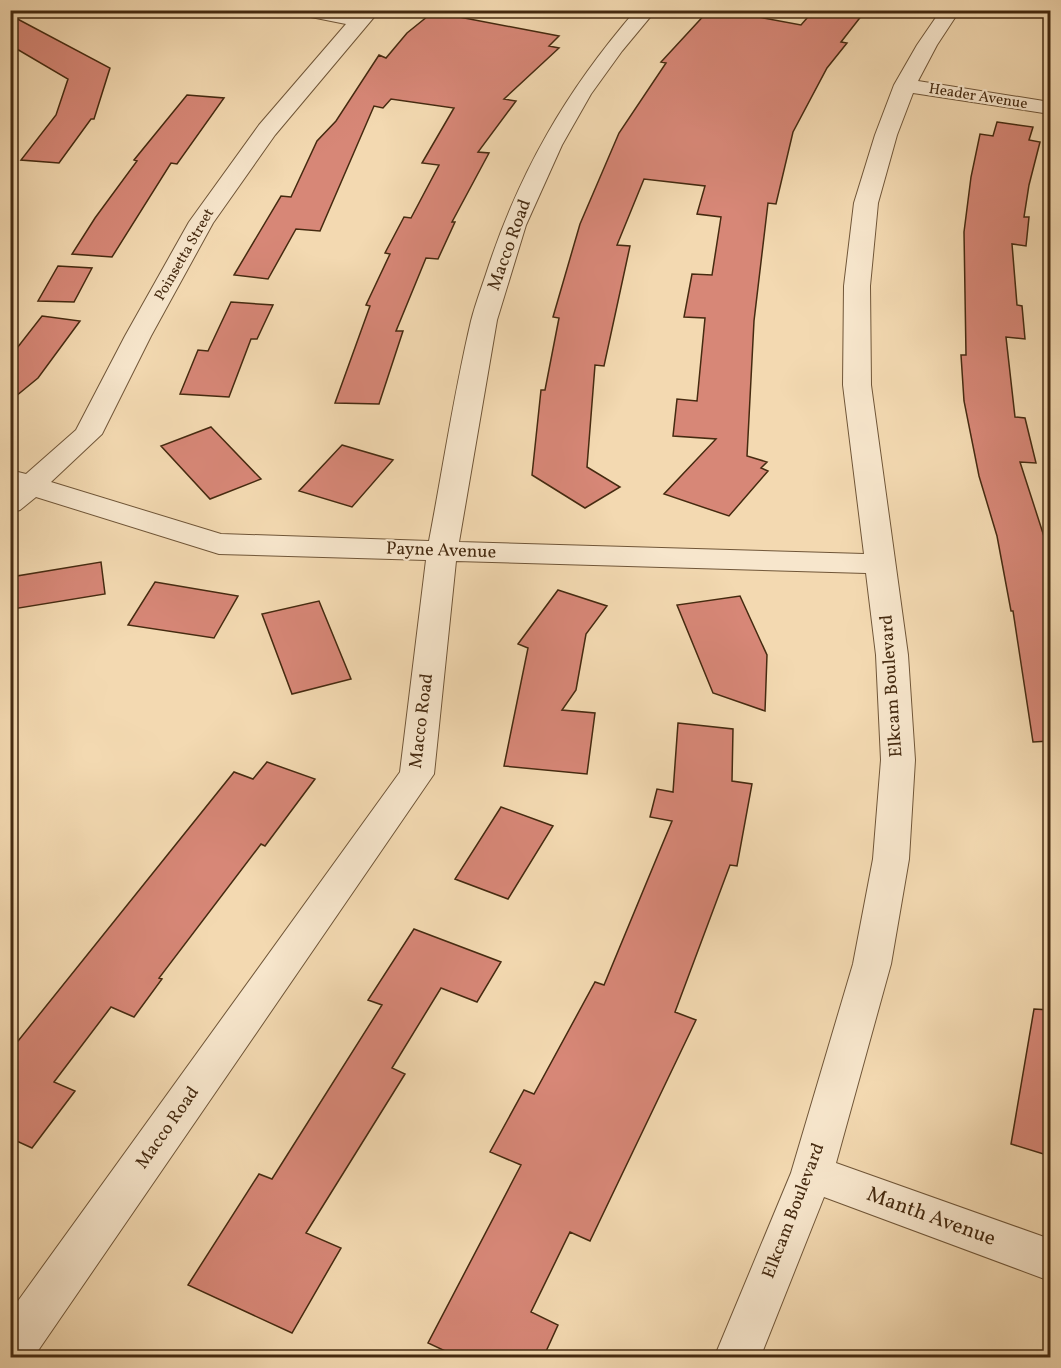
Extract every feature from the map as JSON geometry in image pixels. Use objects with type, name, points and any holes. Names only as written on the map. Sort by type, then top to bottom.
[{"type":"street","points":[[303,10],[365,16]]},
{"type":"street","name":"Macco Road","points":[[10,1352],[417,774],[442,551],[484,320],[514,225],[551,145],[581,93],[647,10]]},
{"type":"street","name":"Elkcam Boulevard","points":[[737,1358],[812,1173],[872,964],[891,859],[898,760],[892,654],[857,385],[857,286],[866,203],[885,135],[905,86],[927,45],[951,10]]},
{"type":"street","name":"Poinsetta Street","points":[[17,490],[88,434],[138,336],[201,222],[267,130],[365,16]]},
{"type":"street","name":"Header Avenue","points":[[905,86],[1050,108]]},
{"type":"street","name":"Payne Avenue","points":[[17,490],[219,544],[881,564]]},
{"type":"street","name":"Manth Avenue","points":[[812,1173],[1050,1260]]},
{"type":"building","points":[[709,10],[721,10],[801,25],[814,10],[866,10],[841,42],[847,43],[827,68],[793,132],[776,204],[768,203],[754,321],[747,456],[767,462],[761,468],[768,471],[729,516],[664,494],[716,439],[673,436],[677,399],[697,401],[705,318],[684,317],[692,274],[712,275],[721,217],[697,214],[705,186],[644,179],[617,245],[630,246],[604,366],[595,365],[587,467],[620,487],[585,508],[532,475],[541,390],[545,390],[559,318],[553,317],[580,224],[619,133],[666,63],[661,62]]},
{"type":"building","points":[[433,12],[559,36],[549,46],[559,48],[504,99],[516,101],[478,152],[489,153],[452,222],[455,222],[438,259],[426,258],[396,331],[403,331],[379,404],[335,403],[370,306],[366,305],[390,254],[385,253],[404,217],[411,218],[439,165],[422,163],[454,108],[391,99],[383,108],[374,106],[320,231],[296,229],[268,279],[234,275],[281,196],[291,197],[317,141],[336,121],[379,55],[386,58],[407,33]]},
{"type":"building","points":[[10,15],[110,68],[94,119],[91,119],[59,163],[21,160],[56,115],[68,79],[10,45]]},
{"type":"building","points":[[187,95],[224,98],[177,164],[171,163],[112,257],[72,254],[137,161],[134,160]]},
{"type":"building","points":[[997,122],[1033,127],[1029,140],[1040,142],[1024,217],[1029,217],[1026,246],[1012,244],[1017,305],[1022,306],[1025,339],[1006,337],[1015,417],[1025,418],[1036,463],[1020,462],[1050,555],[1050,741],[1033,742],[1013,611],[1011,611],[997,536],[979,476],[964,401],[961,355],[966,355],[964,232],[971,177],[980,134],[993,136]]},
{"type":"building","points":[[58,266],[92,268],[74,302],[38,301]]},
{"type":"building","points":[[231,302],[273,305],[257,339],[251,339],[229,397],[180,394],[198,350],[208,351]]},
{"type":"building","points":[[42,316],[80,321],[38,378],[10,401],[10,357]]},
{"type":"building","points":[[211,427],[261,479],[210,499],[161,446]]},
{"type":"building","points":[[342,445],[393,460],[352,507],[299,491]]},
{"type":"building","points":[[101,562],[105,594],[13,609],[11,577]]},
{"type":"building","points":[[155,582],[238,596],[214,638],[128,625]]},
{"type":"building","points":[[558,590],[607,606],[586,634],[576,690],[562,710],[595,713],[587,774],[504,766],[528,648],[518,644]]},
{"type":"building","points":[[740,596],[767,655],[765,711],[713,693],[677,605]]},
{"type":"building","points":[[319,601],[351,679],[292,694],[262,614]]},
{"type":"building","points":[[678,723],[733,729],[732,781],[752,784],[737,866],[730,865],[675,1012],[696,1020],[590,1241],[570,1232],[531,1312],[558,1325],[543,1358],[460,1358],[428,1343],[521,1165],[490,1152],[524,1090],[534,1094],[595,982],[604,985],[672,821],[650,817],[657,789],[673,792]]},
{"type":"building","points":[[267,762],[315,779],[265,846],[261,844],[159,978],[162,979],[134,1017],[111,1007],[54,1082],[75,1091],[32,1148],[10,1138],[10,1051],[234,772],[253,779]]},
{"type":"building","points":[[501,807],[553,826],[508,899],[455,879]]},
{"type":"building","points":[[414,929],[501,962],[477,1002],[441,988],[392,1068],[405,1074],[306,1233],[341,1248],[292,1333],[188,1285],[259,1174],[272,1179],[382,1005],[368,1000]]},
{"type":"building","points":[[1034,1009],[1050,1010],[1050,1156],[1011,1144]]}]
